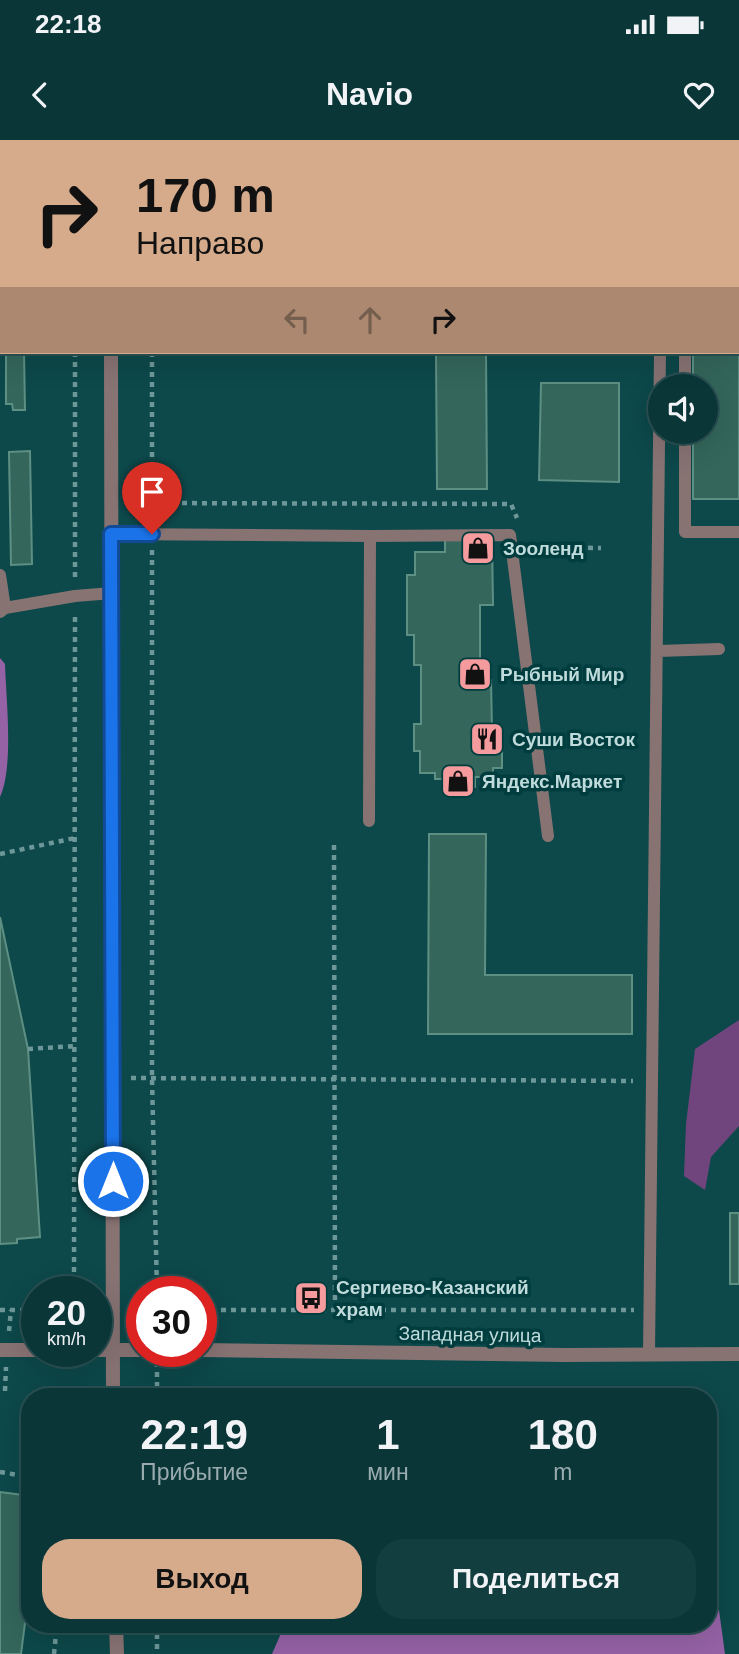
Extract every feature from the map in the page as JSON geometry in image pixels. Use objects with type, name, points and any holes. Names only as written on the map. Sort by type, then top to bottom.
[{"type":"street","points":[[111,354],[113,1388]]},
{"type":"street","points":[[0,1350],[21,1350]]},
{"type":"street","points":[[114,1350],[126,1350]]},
{"type":"street","name":"Западная улица","points":[[217,1350],[739,1354]]},
{"type":"street","points":[[116,1633],[117,1654]]},
{"type":"lane","points":[[649,1355],[660,354]]},
{"type":"lane","points":[[685,354],[685,374]]},
{"type":"lane","points":[[685,444],[685,532],[739,532]]},
{"type":"lane","points":[[111,534],[510,535],[548,836]]},
{"type":"lane","points":[[369,821],[370,536]]},
{"type":"lane","points":[[0,575],[3,610],[75,596],[112,593]]},
{"type":"lane","points":[[658,651],[719,649]]},
{"type":"path","points":[[74,1276],[75,354]]},
{"type":"path","points":[[152,354],[152,1078],[157,1276]]},
{"type":"path","points":[[152,503],[511,504],[521,526]]},
{"type":"path","points":[[526,536],[530,547],[601,548]]},
{"type":"path","points":[[0,854],[75,838]]},
{"type":"path","points":[[334,845],[335,1310]]},
{"type":"path","points":[[28,1049],[75,1046]]},
{"type":"path","points":[[113,1078],[652,1081]]},
{"type":"path","points":[[0,1310],[21,1310]]},
{"type":"path","points":[[217,1310],[649,1310]]},
{"type":"path","points":[[157,1367],[157,1388]]},
{"type":"path","points":[[0,1472],[21,1476]]},
{"type":"path","points":[[54,1654],[56,1633]]},
{"type":"path","points":[[157,1633],[157,1654]]},
{"type":"shaded area","points":[[0,658],[5,664],[8,751],[0,797]]},
{"type":"shaded area","points":[[739,1020],[739,1126],[711,1157],[705,1190],[684,1176],[686,1124],[695,1049]]},
{"type":"shaded area","points":[[717,1610],[725,1654],[272,1654],[281,1633],[717,1633]]},
{"type":"building","points":[[6,354],[24,354],[25,410],[13,410],[12,404],[6,404]]},
{"type":"building","points":[[436,354],[486,354],[487,489],[437,489]]},
{"type":"building","points":[[693,354],[739,354],[739,499],[693,499],[693,444],[718,444],[718,374],[693,374]]},
{"type":"building","points":[[541,383],[619,383],[619,482],[539,480]]},
{"type":"building","points":[[30,451],[32,564],[11,565],[9,452]]},
{"type":"building","points":[[492,539],[493,605],[480,605],[480,680],[491,680],[492,731],[502,731],[502,768],[493,768],[493,777],[475,777],[475,787],[453,787],[453,779],[435,779],[435,773],[420,773],[420,751],[414,751],[414,724],[421,724],[421,665],[414,665],[414,635],[407,635],[407,575],[415,575],[415,552],[445,552],[445,540]]},
{"type":"building","points":[[429,834],[486,834],[485,975],[632,975],[632,1034],[428,1034]]},
{"type":"building","points":[[0,917],[28,1049],[40,1237],[0,1244]]},
{"type":"building","points":[[730,1213],[739,1213],[739,1284],[730,1284]]},
{"type":"building","points":[[0,1492],[21,1495],[21,1633],[24,1633],[21,1654],[0,1654]]},
{"type":"place","name":"Зооленд","points":[[478,548]]},
{"type":"place","name":"Рыбный Мир","points":[[475,674]]},
{"type":"place","name":"Суши Восток","points":[[487,739]]},
{"type":"place","name":"Яндекс.Маркет","points":[[458,781]]},
{"type":"place","name":"Сергиево-Казанский храм","points":[[311,1298]]},
{"type":"route","points":[[113,1181],[111,534],[152,534]]}]
